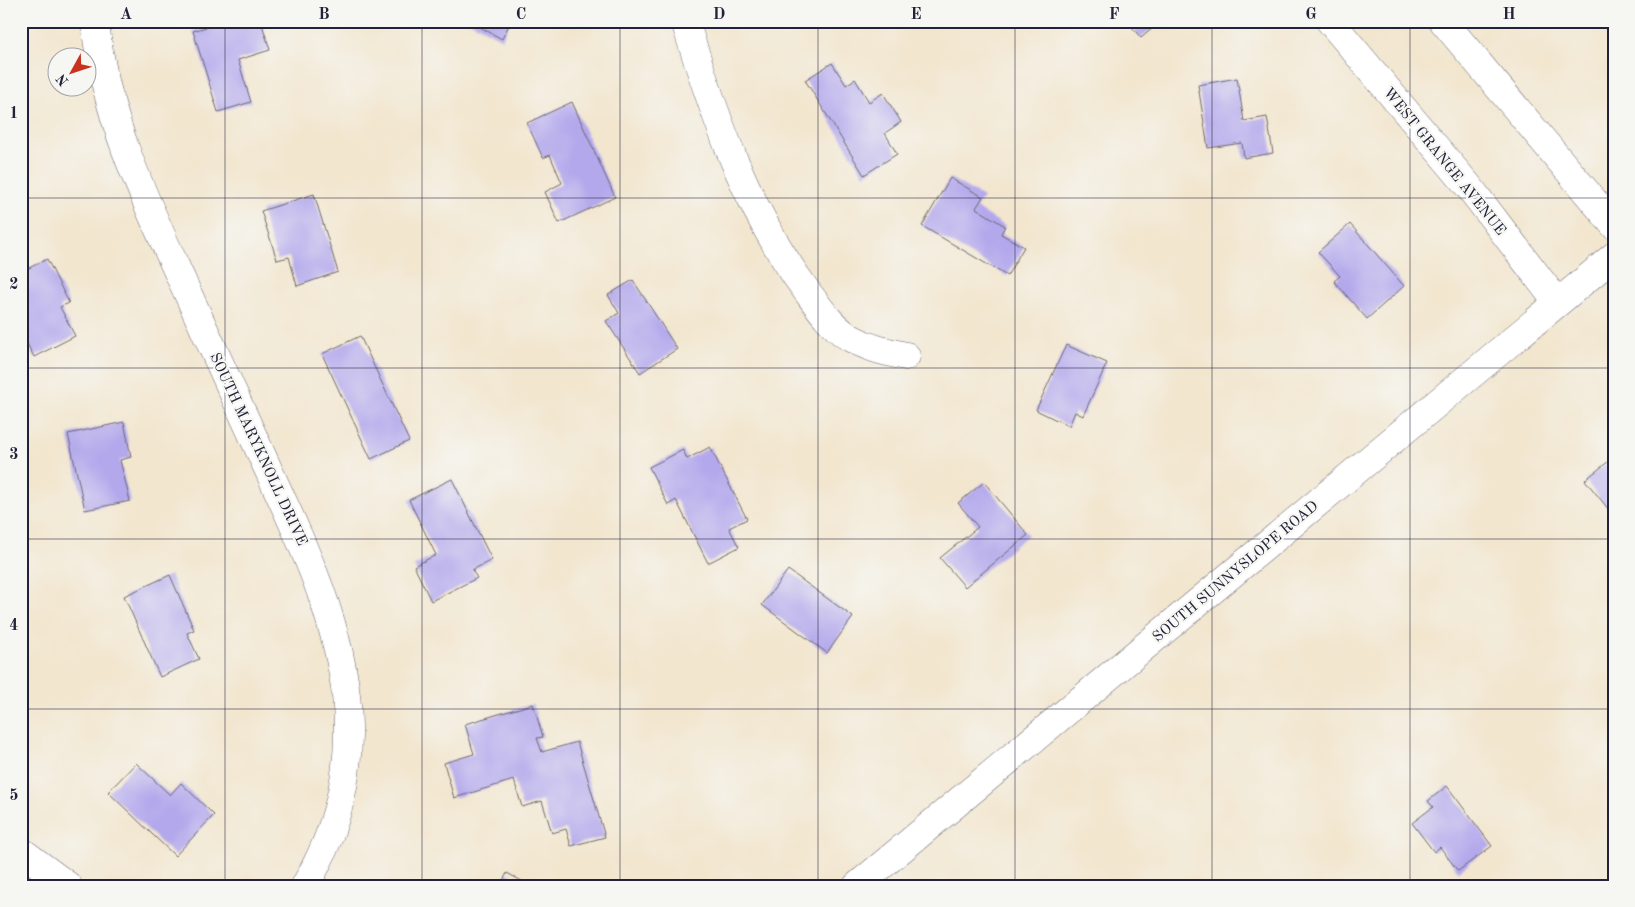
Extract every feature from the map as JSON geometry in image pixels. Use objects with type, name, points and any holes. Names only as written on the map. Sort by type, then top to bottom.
[{"type":"street","name":"SOUTH MARYKNOLL DRIVE","points":[[96,21],[98,56],[111,108],[136,181],[305,550],[329,615],[344,677],[348,726],[346,767],[335,820],[318,864],[306,886]]},
{"type":"street","points":[[685,21],[713,110],[757,210],[787,265],[825,315],[848,336],[876,350],[906,356]]},
{"type":"street","name":"WEST GRANGE AVENUE","points":[[1330,21],[1470,188],[1557,302]]},
{"type":"street","points":[[1443,21],[1614,225]]},
{"type":"street","name":"SOUTH SUNNYSLOPE ROAD","points":[[857,886],[1614,256]]},
{"type":"street","points":[[21,851],[68,886]]},
{"type":"building","points":[[226,21],[261,21],[270,50],[238,60],[251,102],[218,112],[193,31]]},
{"type":"building","points":[[469,21],[511,21],[502,39]]},
{"type":"building","points":[[1127,21],[1161,21],[1141,38]]},
{"type":"building","points":[[832,63],[846,85],[855,79],[869,102],[883,93],[901,122],[885,133],[897,154],[864,175],[805,80]]},
{"type":"building","points":[[1237,78],[1244,121],[1267,117],[1273,153],[1244,158],[1242,143],[1208,148],[1198,85]]},
{"type":"building","points":[[572,102],[615,197],[559,223],[545,192],[562,183],[550,155],[543,158],[527,123]]},
{"type":"building","points":[[950,178],[983,197],[976,208],[1005,226],[1001,234],[1024,247],[1007,276],[922,226]]},
{"type":"building","points":[[314,194],[338,272],[297,286],[289,257],[277,260],[261,211]]},
{"type":"building","points":[[1350,224],[1404,286],[1367,319],[1334,281],[1340,276],[1318,252]]},
{"type":"building","points":[[47,259],[69,303],[60,307],[75,336],[34,357],[21,332],[21,272]]},
{"type":"building","points":[[633,280],[677,349],[640,373],[606,321],[619,313],[608,295]]},
{"type":"building","points":[[360,336],[409,441],[371,459],[322,354]]},
{"type":"building","points":[[1066,345],[1107,363],[1083,416],[1075,412],[1069,426],[1036,410]]},
{"type":"building","points":[[124,422],[131,457],[120,460],[130,501],[85,510],[68,434]]},
{"type":"building","points":[[710,447],[747,519],[729,528],[739,547],[708,563],[676,500],[668,505],[649,467],[683,450],[687,459]]},
{"type":"building","points":[[1614,457],[1614,516],[1585,480]]},
{"type":"building","points":[[452,479],[492,560],[472,570],[477,578],[431,601],[414,566],[436,555],[409,500]]},
{"type":"building","points":[[984,482],[1028,535],[965,587],[940,558],[978,527],[958,503]]},
{"type":"building","points":[[788,570],[853,617],[827,653],[762,605]]},
{"type":"building","points":[[170,575],[194,630],[187,633],[199,659],[160,677],[124,596]]},
{"type":"building","points":[[533,704],[543,737],[537,738],[542,752],[577,742],[605,837],[571,846],[566,829],[552,833],[542,801],[522,807],[514,780],[454,798],[444,763],[474,754],[465,724]]},
{"type":"building","points":[[136,763],[170,795],[181,783],[214,815],[175,856],[108,792]]},
{"type":"building","points":[[1447,786],[1492,846],[1458,871],[1440,847],[1434,852],[1412,823],[1433,807],[1428,801]]},
{"type":"building","points":[[507,873],[531,886],[500,886]]},
{"type":"building","points":[[449,882],[467,885],[467,886],[448,886]]}]
